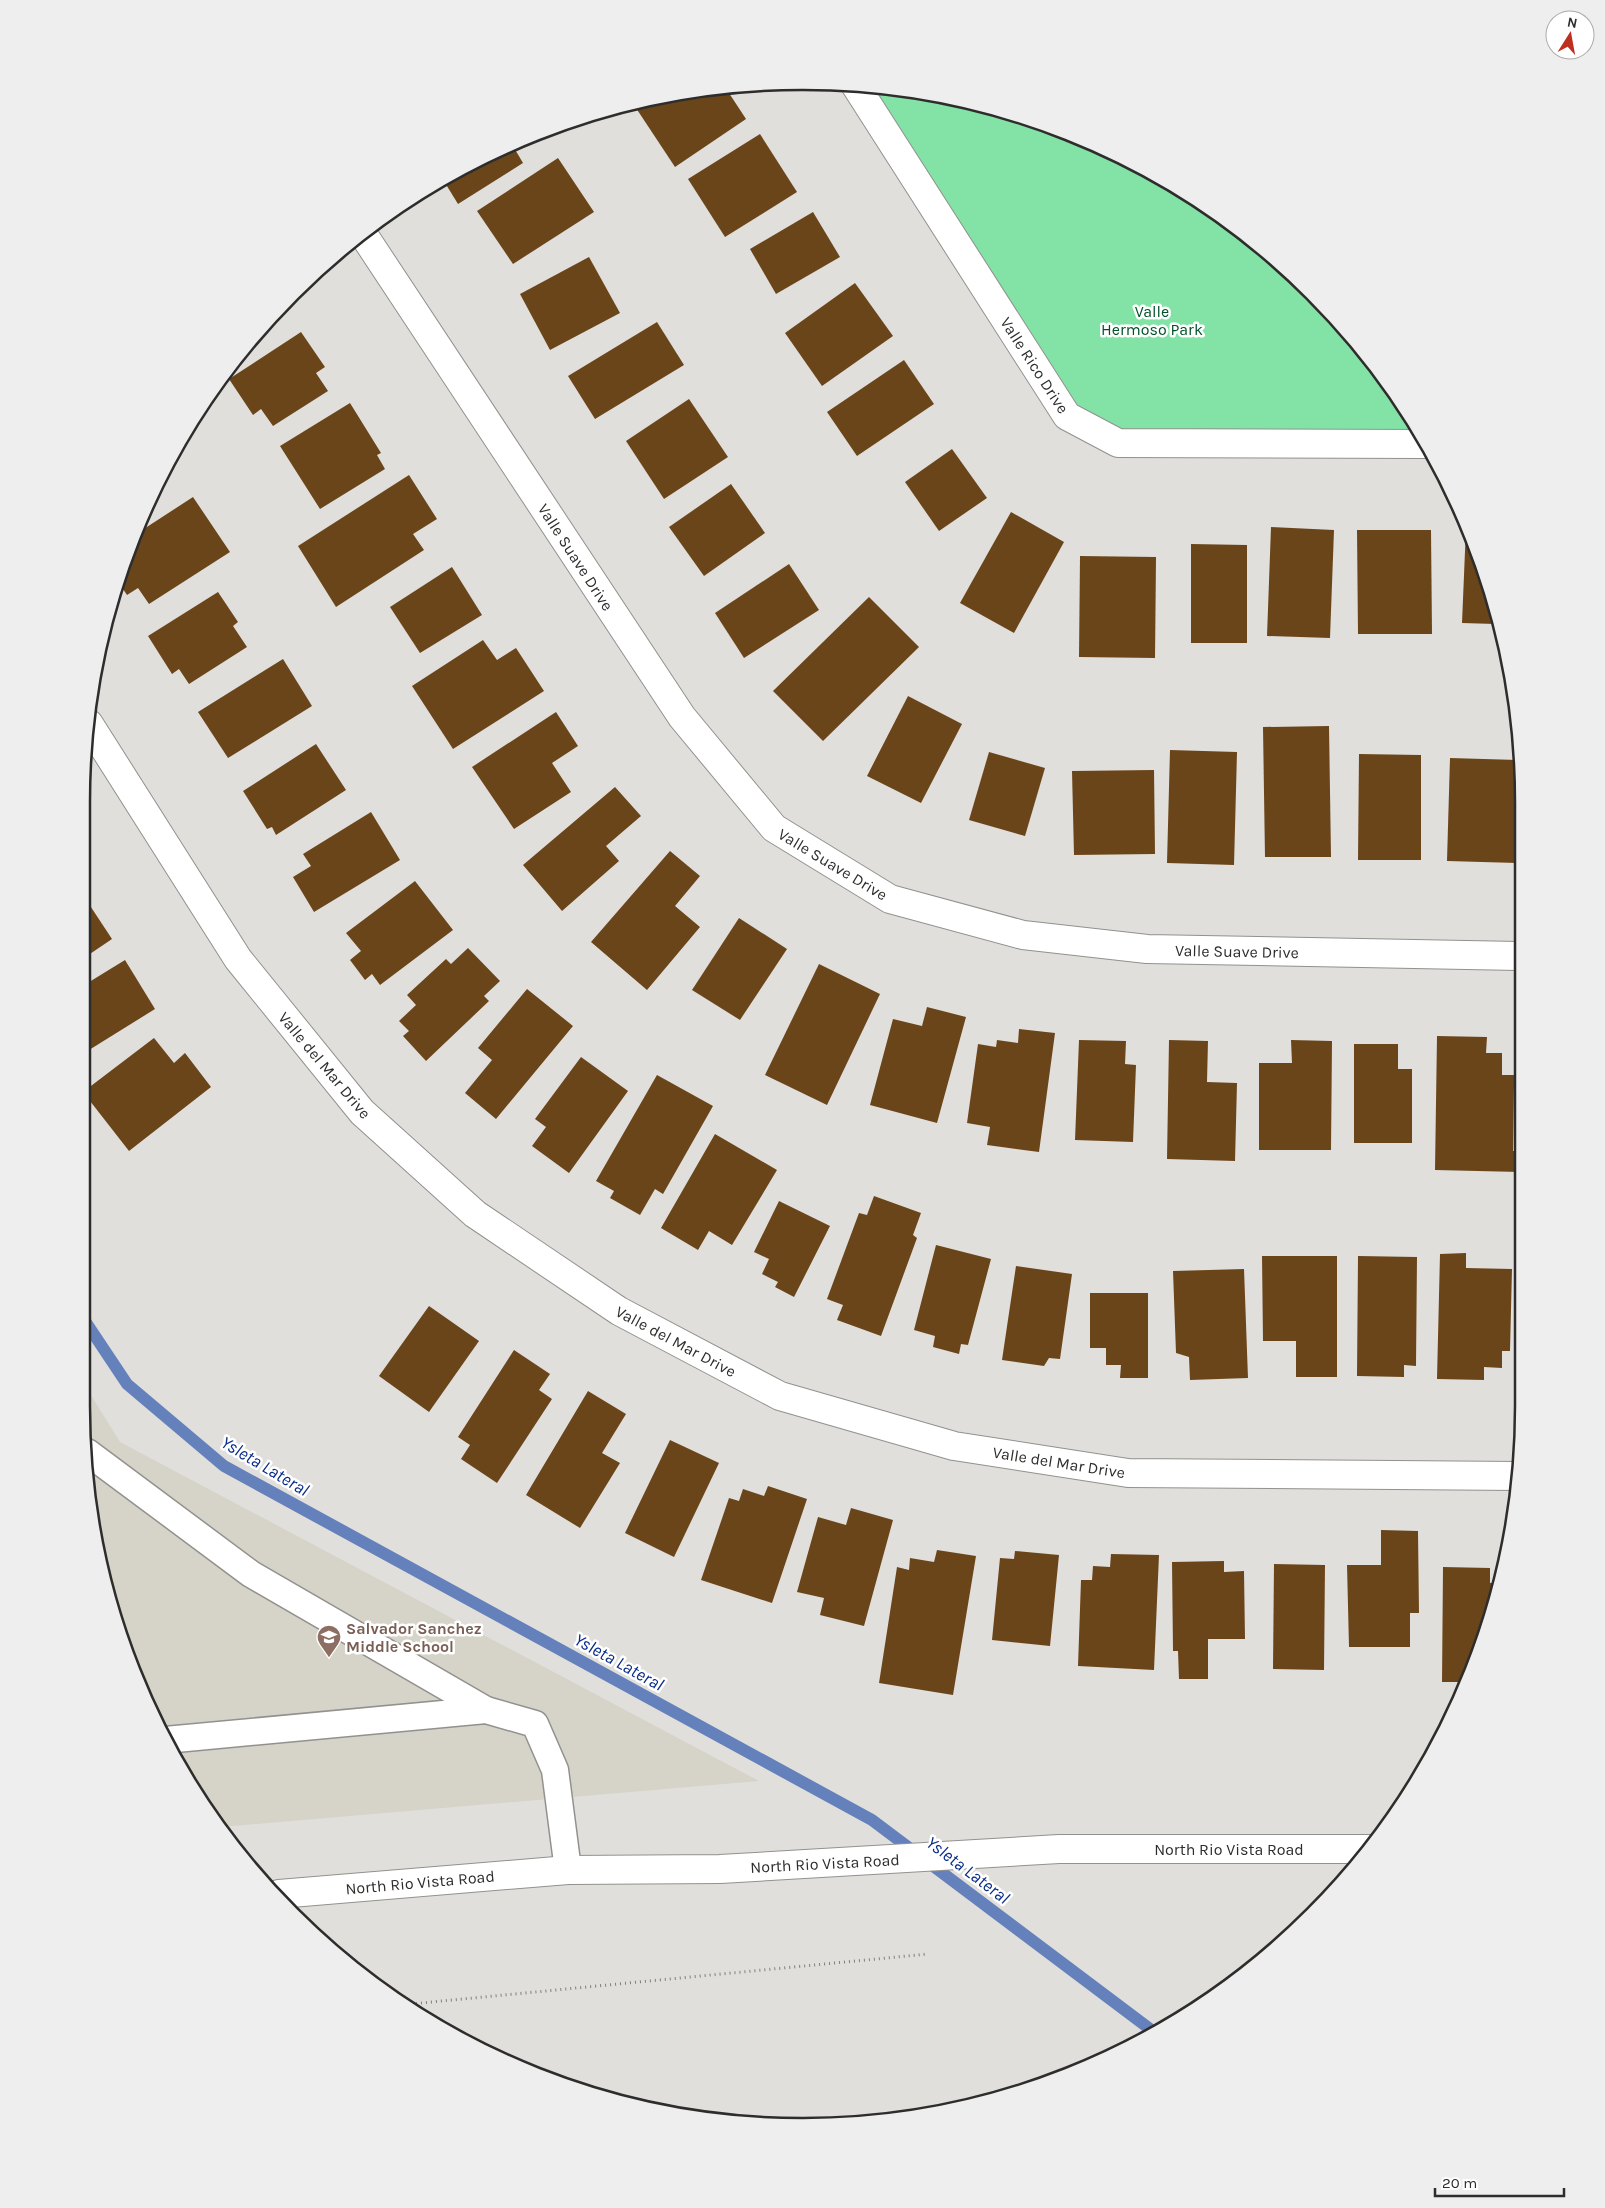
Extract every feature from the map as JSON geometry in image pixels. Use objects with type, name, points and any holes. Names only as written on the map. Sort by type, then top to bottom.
[{"type":"street","name":"Valle Rico Drive","points":[[860,93],[1067,416],[1118,443],[1419,444]]},
{"type":"street","name":"Valle Suave Drive","points":[[366,239],[682,717],[774,828],[890,900],[1022,936],[1147,949],[1515,956]]},
{"type":"street","name":"Valle del Mar Drive","points":[[94,732],[238,959],[362,1112],[475,1214],[619,1311],[772,1392],[780,1396],[954,1446],[1128,1473],[1511,1476]]},
{"type":"street","name":"North Rio Vista Road","points":[[284,1894],[568,1870],[720,1869],[1059,1849],[1360,1849]]},
{"type":"lane","points":[[92,1456],[251,1574],[486,1710],[535,1724],[555,1770],[568,1870]]},
{"type":"lane","points":[[173,1739],[486,1710]]},
{"type":"path","points":[[416,2004],[928,1954]]},
{"type":"shaded area","name":"Salvador Sanchez Middle School","points":[[90,1394],[120,1442],[759,1781],[228,1826],[185,1762],[163,1721],[128,1635],[114,1590],[96,1498]]},
{"type":"green space","name":"Valle Hermoso Park","points":[[860,93],[895,96],[987,114],[1075,144],[1118,163],[1159,185],[1236,237],[1306,299],[1368,369],[1419,444],[1118,443],[1067,416]]},
{"type":"building","points":[[730,94],[746,119],[675,167],[637,110],[710,96]]},
{"type":"building","points":[[760,134],[797,192],[725,237],[688,179]]},
{"type":"building","points":[[516,150],[523,163],[458,204],[446,185]]},
{"type":"building","points":[[558,158],[594,212],[513,264],[477,211]]},
{"type":"building","points":[[813,212],[840,257],[776,294],[750,249]]},
{"type":"building","points":[[589,257],[620,313],[550,350],[520,294]]},
{"type":"building","points":[[855,283],[893,336],[822,386],[785,333]]},
{"type":"building","points":[[657,322],[684,365],[595,419],[568,376]]},
{"type":"building","points":[[301,332],[325,367],[316,373],[328,391],[273,426],[261,409],[253,415],[229,380]]},
{"type":"building","points":[[904,360],[934,404],[857,456],[827,412]]},
{"type":"building","points":[[689,399],[728,457],[664,499],[626,441]]},
{"type":"building","points":[[350,403],[381,453],[377,455],[385,469],[320,509],[280,446]]},
{"type":"building","points":[[952,449],[987,498],[939,531],[905,482]]},
{"type":"building","points":[[409,475],[437,519],[413,534],[424,550],[336,607],[298,546]]},
{"type":"building","points":[[731,484],[765,533],[704,576],[669,527]]},
{"type":"building","points":[[193,497],[230,552],[149,604],[138,588],[127,595],[123,589],[145,528]]},
{"type":"building","points":[[1011,512],[1064,542],[1014,633],[960,603]]},
{"type":"building","points":[[1271,527],[1334,530],[1330,638],[1267,636]]},
{"type":"building","points":[[1357,530],[1431,530],[1432,634],[1358,634]]},
{"type":"building","points":[[1465,542],[1492,624],[1462,623]]},
{"type":"building","points":[[1191,544],[1247,545],[1247,643],[1191,643]]},
{"type":"building","points":[[1080,556],[1156,557],[1155,658],[1079,657]]},
{"type":"building","points":[[789,564],[819,610],[744,658],[715,613]]},
{"type":"building","points":[[452,567],[482,615],[420,653],[390,607]]},
{"type":"building","points":[[218,592],[238,622],[233,626],[247,647],[189,684],[179,669],[172,674],[148,636]]},
{"type":"building","points":[[869,597],[919,647],[823,741],[773,691]]},
{"type":"building","points":[[483,640],[497,660],[516,648],[544,691],[453,749],[412,686]]},
{"type":"building","points":[[283,659],[312,706],[228,758],[198,712]]},
{"type":"building","points":[[908,696],[962,724],[921,803],[867,776]]},
{"type":"building","points":[[556,712],[578,746],[552,763],[571,792],[514,829],[472,767]]},
{"type":"building","points":[[1329,726],[1331,857],[1265,857],[1263,727]]},
{"type":"building","points":[[316,744],[346,790],[276,835],[272,827],[267,829],[243,791]]},
{"type":"building","points":[[1170,750],[1237,752],[1234,865],[1167,863]]},
{"type":"building","points":[[989,752],[1045,768],[1025,836],[969,820]]},
{"type":"building","points":[[1359,754],[1421,755],[1421,860],[1358,860]]},
{"type":"building","points":[[1450,758],[1513,760],[1515,863],[1447,861]]},
{"type":"building","points":[[1154,770],[1155,854],[1074,855],[1072,771]]},
{"type":"building","points":[[615,787],[641,816],[606,846],[619,861],[562,911],[523,865]]},
{"type":"building","points":[[371,812],[400,860],[314,912],[293,877],[311,866],[303,854]]},
{"type":"building","points":[[670,851],[700,876],[675,906],[700,927],[647,990],[591,942]]},
{"type":"building","points":[[415,881],[453,930],[380,985],[372,974],[365,980],[350,960],[361,951],[346,933]]},
{"type":"building","points":[[90,906],[112,939],[90,954]]},
{"type":"building","points":[[739,918],[787,949],[740,1020],[692,990]]},
{"type":"building","points":[[468,948],[500,981],[484,996],[489,1001],[426,1061],[403,1036],[409,1031],[399,1021],[416,1005],[407,995],[446,959],[451,964]]},
{"type":"building","points":[[125,960],[155,1009],[90,1049],[90,981]]},
{"type":"building","points":[[819,964],[880,994],[827,1105],[765,1075]]},
{"type":"building","points":[[527,989],[573,1026],[496,1119],[465,1093],[492,1060],[478,1048]]},
{"type":"building","points":[[927,1007],[966,1017],[937,1123],[870,1105],[893,1019],[922,1026]]},
{"type":"building","points":[[1019,1029],[1055,1033],[1039,1152],[987,1145],[990,1127],[967,1123],[978,1044],[996,1047],[997,1040],[1018,1043]]},
{"type":"building","points":[[1437,1036],[1487,1037],[1486,1053],[1502,1053],[1502,1075],[1515,1075],[1513,1151],[1515,1151],[1515,1172],[1435,1170]]},
{"type":"building","points":[[154,1038],[174,1063],[185,1053],[211,1087],[129,1151],[90,1101],[90,1087]]},
{"type":"building","points":[[1079,1040],[1126,1041],[1125,1064],[1136,1065],[1133,1142],[1075,1140]]},
{"type":"building","points":[[1169,1040],[1208,1041],[1207,1082],[1237,1083],[1235,1161],[1167,1159]]},
{"type":"building","points":[[1291,1040],[1332,1041],[1331,1150],[1259,1150],[1259,1063],[1292,1063]]},
{"type":"building","points":[[1354,1044],[1398,1044],[1398,1069],[1412,1069],[1412,1143],[1354,1143]]},
{"type":"building","points":[[581,1057],[628,1091],[569,1173],[532,1146],[546,1127],[535,1119]]},
{"type":"building","points":[[657,1075],[713,1106],[663,1194],[655,1189],[640,1215],[610,1198],[614,1191],[596,1181]]},
{"type":"building","points":[[715,1134],[777,1170],[732,1245],[709,1231],[698,1250],[661,1228]]},
{"type":"building","points":[[874,1196],[921,1213],[913,1235],[917,1238],[881,1336],[837,1320],[843,1305],[827,1299],[859,1213],[867,1215]]},
{"type":"building","points":[[779,1201],[830,1226],[794,1297],[775,1287],[778,1282],[762,1274],[769,1259],[754,1252]]},
{"type":"building","points":[[936,1245],[991,1259],[968,1345],[961,1344],[959,1354],[933,1347],[935,1336],[914,1330]]},
{"type":"building","points":[[1466,1253],[1466,1268],[1512,1269],[1510,1351],[1502,1351],[1502,1368],[1484,1367],[1484,1380],[1437,1379],[1440,1254]]},
{"type":"building","points":[[1262,1256],[1337,1256],[1337,1377],[1296,1377],[1296,1341],[1263,1341]]},
{"type":"building","points":[[1358,1256],[1417,1257],[1416,1366],[1404,1365],[1404,1377],[1357,1376]]},
{"type":"building","points":[[1016,1266],[1072,1274],[1060,1359],[1049,1358],[1044,1366],[1002,1360]]},
{"type":"building","points":[[1244,1269],[1248,1378],[1190,1380],[1189,1357],[1176,1353],[1173,1271]]},
{"type":"building","points":[[1090,1293],[1148,1293],[1148,1378],[1120,1378],[1121,1365],[1106,1365],[1106,1348],[1090,1348]]},
{"type":"building","points":[[429,1306],[479,1341],[429,1412],[379,1376]]},
{"type":"building","points":[[514,1350],[550,1374],[539,1390],[552,1399],[497,1483],[461,1459],[470,1445],[458,1437]]},
{"type":"building","points":[[588,1391],[626,1414],[602,1453],[620,1463],[580,1528],[526,1495]]},
{"type":"building","points":[[670,1440],[719,1463],[674,1557],[625,1533]]},
{"type":"building","points":[[768,1486],[807,1499],[772,1603],[701,1580],[729,1498],[739,1501],[743,1489],[764,1496]]},
{"type":"building","points":[[851,1508],[893,1520],[864,1626],[820,1615],[824,1598],[797,1592],[818,1517],[846,1525]]},
{"type":"building","points":[[1381,1530],[1418,1531],[1419,1613],[1410,1613],[1410,1647],[1349,1647],[1347,1565],[1381,1565]]},
{"type":"building","points":[[937,1550],[976,1556],[953,1695],[879,1683],[897,1567],[909,1570],[910,1558],[934,1562]]},
{"type":"building","points":[[1015,1551],[1059,1555],[1050,1646],[992,1640],[1000,1558],[1014,1559]]},
{"type":"building","points":[[1111,1554],[1159,1555],[1154,1670],[1078,1666],[1081,1580],[1092,1580],[1093,1566],[1110,1567]]},
{"type":"building","points":[[1224,1561],[1224,1572],[1244,1571],[1245,1639],[1208,1639],[1208,1679],[1179,1679],[1178,1651],[1173,1651],[1172,1562]]},
{"type":"building","points":[[1274,1564],[1325,1565],[1324,1670],[1273,1669]]},
{"type":"building","points":[[1443,1567],[1490,1568],[1490,1583],[1493,1583],[1491,1590],[1461,1678],[1459,1682],[1442,1682]]},
{"type":"waterway","name":"Ysleta Lateral","points":[[90,1328],[127,1384],[224,1466],[872,1820],[1149,2028]]},
{"type":"place","name":"Salvador Sanchez Middle School","points":[[329,1658]]}]
